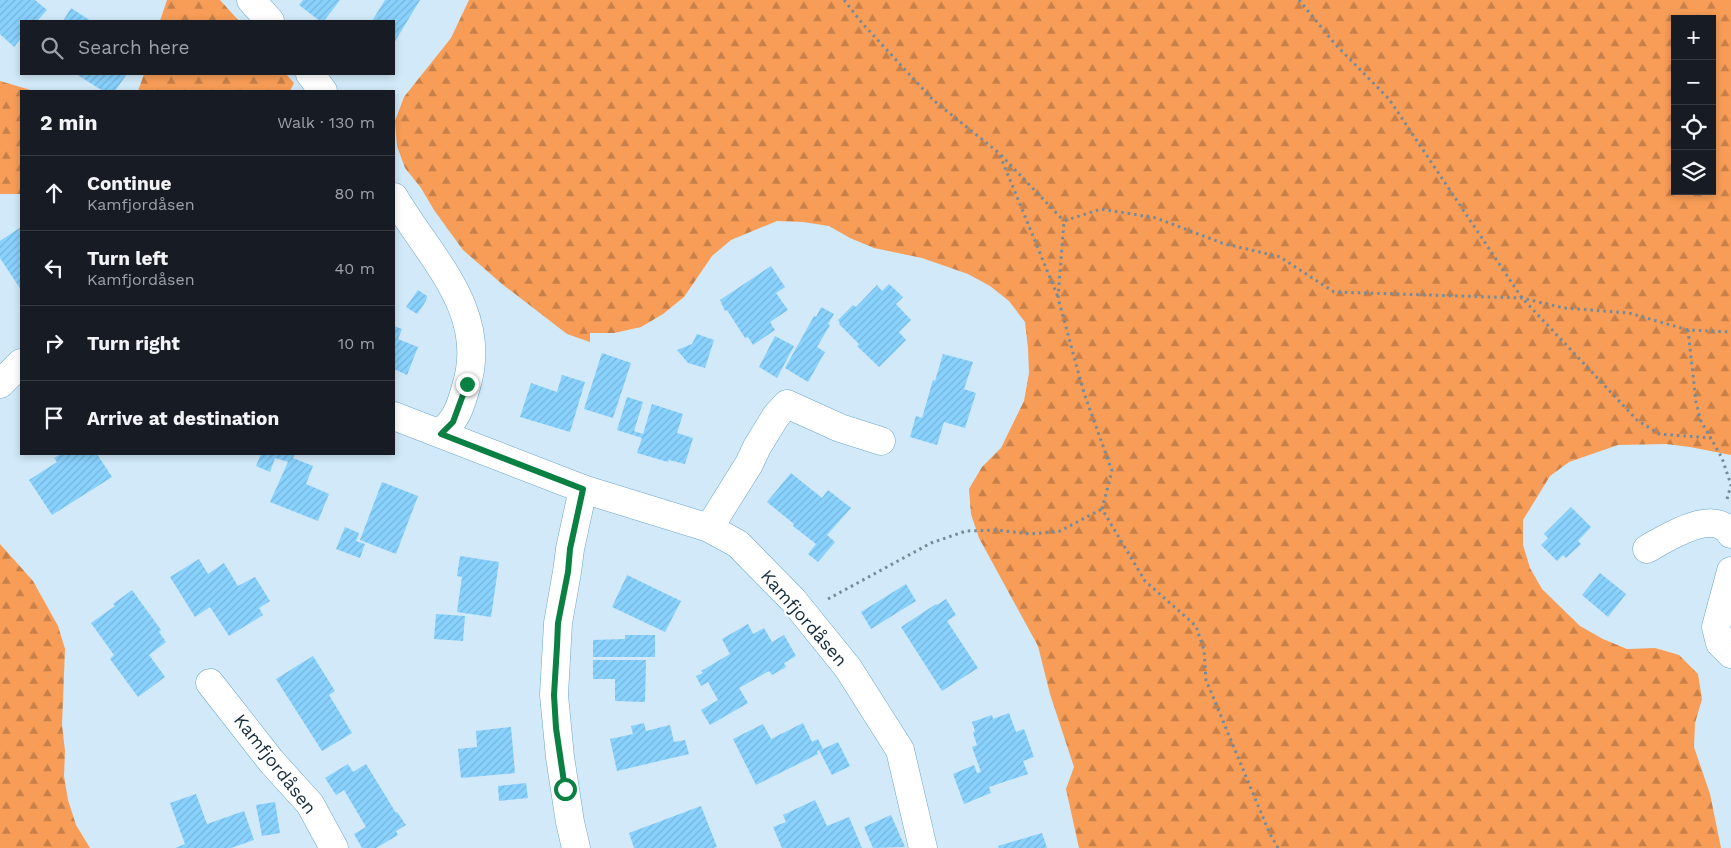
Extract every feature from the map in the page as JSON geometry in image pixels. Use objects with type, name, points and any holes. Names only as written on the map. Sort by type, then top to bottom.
[{"type":"street","points":[[251,0],[269,20]]},
{"type":"street","points":[[311,75],[322,90]]},
{"type":"street","points":[[395,198],[448,277],[465,312],[470,330],[471,366],[467,384],[453,422],[441,434]]},
{"type":"street","points":[[0,384],[20,364]]},
{"type":"street","points":[[709,528],[776,416],[787,404],[840,428],[881,441]]},
{"type":"street","name":"Kamfjordåsen","points":[[395,416],[583,489],[709,528],[738,544],[793,600],[848,668],[900,750],[923,848]]},
{"type":"street","points":[[576,848],[560,757],[554,695],[558,623],[568,572],[570,549],[583,489]]},
{"type":"street","points":[[1647,549],[1686,529],[1701,524],[1725,529]]},
{"type":"street","points":[[1731,571],[1716,627],[1720,643],[1731,654]]},
{"type":"street","name":"Kamfjordåsen","points":[[210,683],[271,761],[310,804],[334,848]]},
{"type":"path","points":[[844,0],[862,23],[933,100],[999,153],[1064,221],[1058,298]]},
{"type":"path","points":[[1299,0],[1335,44],[1389,98],[1522,298],[1637,420],[1659,434],[1711,438]]},
{"type":"path","points":[[999,153],[1058,298],[1084,393],[1112,472],[1102,509],[1145,581],[1196,626],[1204,650],[1206,680],[1269,832],[1278,848]]},
{"type":"path","points":[[1064,221],[1101,209],[1156,218],[1222,244],[1280,257],[1334,292],[1522,298],[1564,308],[1629,312],[1688,330],[1731,332]]},
{"type":"path","points":[[1688,330],[1696,402],[1701,421],[1722,458],[1731,485],[1725,529]]},
{"type":"path","points":[[803,612],[931,543],[966,530],[996,530],[1031,534],[1060,531],[1102,509]]},
{"type":"green space","points":[[167,0],[220,0],[238,20],[160,20]]},
{"type":"green space","points":[[469,0],[1731,0],[1731,455],[1666,444],[1618,445],[1569,462],[1550,476],[1523,520],[1523,545],[1530,568],[1542,589],[1580,626],[1603,639],[1627,649],[1655,648],[1679,655],[1698,674],[1702,699],[1695,723],[1694,747],[1710,794],[1721,848],[1079,848],[1066,789],[1074,767],[1050,694],[1038,646],[979,538],[971,514],[969,489],[982,467],[1001,448],[1024,401],[1029,373],[1025,322],[1009,301],[990,286],[968,274],[922,258],[874,248],[850,238],[829,226],[777,221],[731,240],[712,256],[684,297],[663,314],[641,327],[614,333],[590,333],[590,342],[567,334],[502,284],[463,250],[434,210],[421,188],[405,168],[397,146],[395,121],[404,97],[451,38]]},
{"type":"green space","points":[[144,75],[287,75],[294,83],[290,90],[138,90]]},
{"type":"green space","points":[[0,81],[31,90],[20,90],[20,194],[0,194]]},
{"type":"green space","points":[[0,544],[33,581],[58,626],[65,649],[62,725],[65,751],[64,776],[68,800],[76,825],[90,848],[0,848]]},
{"type":"building","points":[[0,0],[35,0],[47,10],[38,20],[20,20],[20,39],[14,47],[0,34]]},
{"type":"building","points":[[303,0],[340,0],[325,20],[319,20],[299,5]]},
{"type":"building","points":[[385,0],[420,0],[395,41],[395,20],[373,20]]},
{"type":"building","points":[[71,8],[89,20],[64,20]]},
{"type":"building","points":[[78,75],[126,75],[116,90],[101,90]]},
{"type":"building","points":[[20,228],[20,288],[0,258],[0,241]]},
{"type":"building","points":[[771,266],[785,287],[776,293],[788,310],[770,322],[775,330],[753,345],[748,337],[745,338],[727,310],[725,311],[720,300]]},
{"type":"building","points":[[889,284],[903,297],[896,304],[911,320],[899,332],[906,340],[879,367],[857,346],[859,344],[839,324],[838,320],[853,305],[856,307],[877,285],[882,291]]},
{"type":"building","points":[[418,290],[427,296],[426,301],[417,314],[406,307]]},
{"type":"building","points":[[821,307],[834,314],[817,347],[825,352],[808,382],[785,368]]},
{"type":"building","points":[[395,326],[402,329],[398,339],[418,347],[407,375],[395,369]]},
{"type":"building","points":[[697,334],[714,340],[705,368],[688,363],[677,350],[692,344]]},
{"type":"building","points":[[775,336],[794,346],[777,378],[759,367]]},
{"type":"building","points":[[602,353],[631,363],[613,418],[584,409]]},
{"type":"building","points":[[943,354],[973,362],[964,389],[976,393],[965,428],[944,422],[937,445],[910,437],[916,416],[922,418]]},
{"type":"building","points":[[562,375],[585,382],[570,432],[520,417],[531,383],[557,392]]},
{"type":"building","points":[[627,397],[643,402],[634,431],[643,434],[652,404],[683,414],[677,433],[693,438],[685,464],[669,460],[668,462],[637,453],[642,438],[617,430]]},
{"type":"building","points":[[59,455],[98,455],[112,477],[52,515],[29,480],[57,462],[54,458]]},
{"type":"building","points":[[261,455],[294,455],[293,458],[313,466],[306,484],[329,494],[318,521],[270,502],[288,462],[275,458],[270,472],[256,466]]},
{"type":"building","points":[[791,473],[822,498],[828,490],[851,508],[827,535],[835,542],[818,562],[808,554],[816,544],[767,502]]},
{"type":"building","points":[[382,482],[418,496],[396,554],[360,540]]},
{"type":"building","points":[[1571,507],[1591,527],[1578,541],[1581,544],[1566,558],[1563,555],[1557,561],[1541,545],[1548,538],[1544,534]]},
{"type":"building","points":[[345,527],[359,533],[356,541],[365,544],[360,558],[336,549]]},
{"type":"building","points":[[460,556],[499,562],[491,617],[457,612],[462,577],[457,576]]},
{"type":"building","points":[[199,559],[208,574],[224,563],[238,586],[255,577],[270,601],[259,608],[263,615],[229,636],[210,607],[195,617],[170,577]]},
{"type":"building","points":[[1600,573],[1626,594],[1608,617],[1582,595]]},
{"type":"building","points":[[627,575],[681,601],[665,632],[612,607]]},
{"type":"building","points":[[906,584],[916,601],[871,629],[861,612]]},
{"type":"building","points":[[132,590],[161,630],[159,632],[166,642],[149,655],[165,677],[138,697],[110,659],[114,655],[91,623],[115,606],[113,604]]},
{"type":"building","points":[[946,599],[956,615],[947,621],[978,668],[942,691],[901,627]]},
{"type":"building","points":[[436,614],[465,616],[463,641],[434,639]]},
{"type":"building","points":[[748,624],[753,634],[764,628],[772,642],[784,635],[796,656],[784,663],[786,667],[772,675],[769,671],[739,688],[748,703],[710,725],[701,710],[718,700],[708,682],[701,686],[696,676],[730,654],[722,639]]},
{"type":"building","points":[[625,635],[655,635],[655,657],[593,657],[593,640],[625,639]]},
{"type":"building","points":[[313,656],[335,691],[329,695],[352,733],[322,751],[276,679]]},
{"type":"building","points":[[593,660],[646,660],[645,702],[615,701],[615,679],[593,679]]},
{"type":"building","points":[[1009,713],[1016,732],[1024,729],[1034,757],[1023,761],[1028,774],[989,787],[991,793],[964,804],[953,774],[974,765],[977,773],[981,772],[972,747],[977,745],[972,722],[992,715],[993,719]]},
{"type":"building","points":[[644,723],[646,731],[670,725],[674,742],[685,740],[689,754],[617,771],[610,739],[633,734],[631,726]]},
{"type":"building","points":[[803,723],[812,742],[818,739],[823,749],[838,742],[850,766],[832,775],[819,750],[817,751],[818,754],[756,785],[733,739],[763,724],[771,739]]},
{"type":"building","points":[[511,727],[515,773],[461,778],[458,749],[477,747],[476,731]]},
{"type":"building","points":[[348,764],[353,772],[366,764],[396,813],[406,825],[396,831],[398,835],[376,848],[362,848],[354,834],[366,827],[344,790],[336,795],[325,778]]},
{"type":"building","points":[[526,783],[528,798],[499,801],[498,786]]},
{"type":"building","points":[[196,794],[207,824],[244,811],[254,840],[231,848],[175,848],[185,844],[170,803]]},
{"type":"building","points":[[815,800],[827,826],[849,817],[862,848],[782,848],[773,827],[786,822],[783,815]]},
{"type":"building","points":[[275,802],[280,833],[262,836],[256,805]]},
{"type":"building","points":[[701,806],[717,847],[634,848],[629,833]]},
{"type":"building","points":[[891,815],[905,847],[873,848],[864,827]]},
{"type":"building","points":[[1042,833],[1047,848],[999,848],[998,846]]},
{"type":"route","points":[[467,384],[462,402],[453,422],[441,434],[583,489],[576,516],[558,623],[554,695],[556,728],[565,789]]}]
